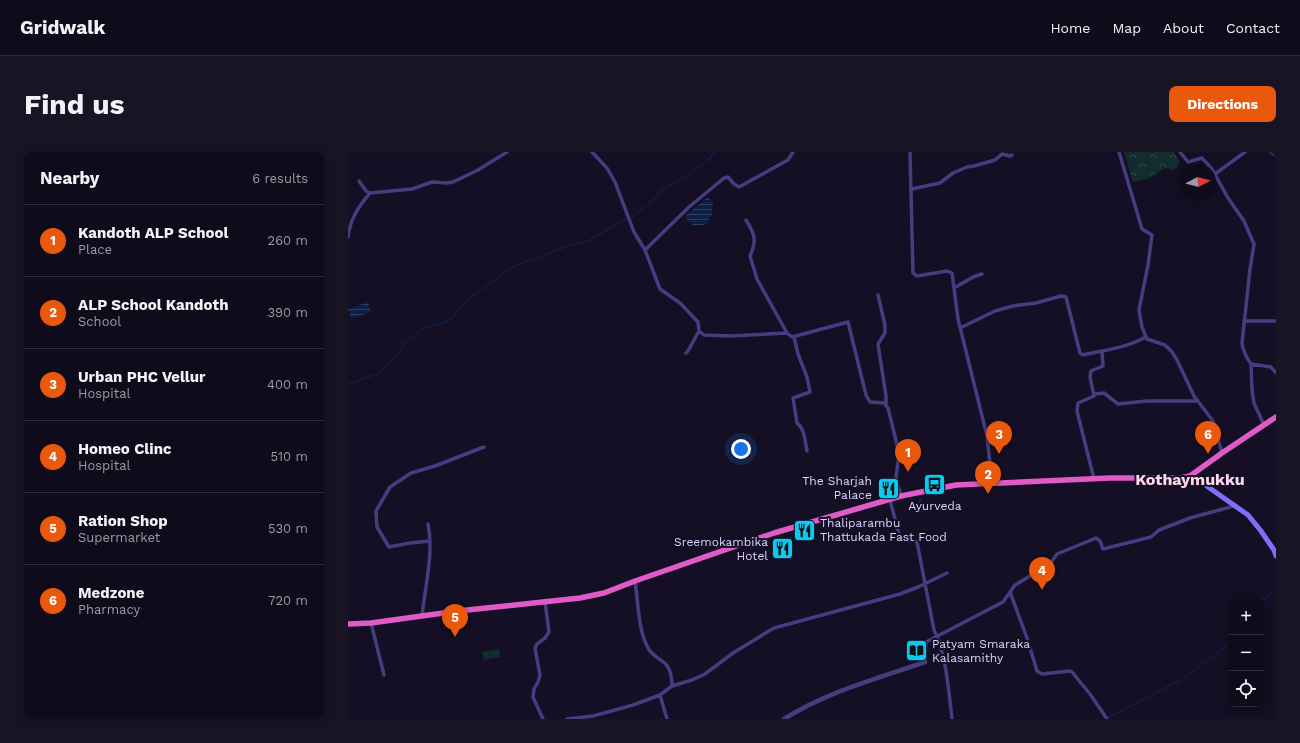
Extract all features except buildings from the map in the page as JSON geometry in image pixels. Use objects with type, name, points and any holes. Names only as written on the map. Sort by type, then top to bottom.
[{"type":"highway","points":[[348,624],[371,623],[580,598],[604,593],[635,580],[774,533],[901,496],[956,485],[1094,479],[1180,478],[1190,476],[1276,417]]},
{"type":"main road","points":[[1190,476],[1248,515],[1274,550],[1276,556]]},
{"type":"street","points":[[359,181],[366,191],[370,193],[417,188],[432,182],[453,182],[478,170],[507,152]]},
{"type":"street","points":[[592,152],[607,168],[615,182],[634,232],[645,250],[660,289],[680,304],[698,322],[699,331],[686,353]]},
{"type":"street","points":[[645,250],[689,207],[724,178],[728,177],[739,187],[788,160],[793,152]]},
{"type":"street","points":[[910,152],[914,275],[917,276],[947,271],[952,273],[960,328],[987,436],[992,483]]},
{"type":"street","points":[[1119,152],[1142,228],[1152,235],[1139,310],[1142,327],[1147,339],[1165,345],[1172,352],[1194,396],[1214,421],[1222,453]]},
{"type":"street","points":[[1180,152],[1188,162],[1202,158],[1207,164]]},
{"type":"street","points":[[1216,173],[1245,152]]},
{"type":"street","points":[[1272,152],[1276,154]]},
{"type":"street","points":[[912,189],[940,183],[953,173],[967,167],[995,160],[1002,154],[1010,156],[1012,154]]},
{"type":"street","points":[[1216,176],[1228,198],[1244,221],[1254,244],[1242,348],[1251,364],[1254,403],[1264,425]]},
{"type":"street","points":[[348,236],[349,227],[354,215],[370,193]]},
{"type":"street","points":[[746,220],[752,230],[755,245],[750,256],[757,280],[787,334],[794,337],[848,322],[866,395],[870,402],[884,403],[888,408],[899,453],[896,478],[901,496]]},
{"type":"street","points":[[954,288],[973,277],[982,274]]},
{"type":"street","points":[[878,295],[885,325],[885,333],[878,344],[886,390],[886,406]]},
{"type":"street","points":[[960,328],[995,311],[1014,306],[1036,303],[1061,296],[1066,297],[1080,353],[1082,355],[1130,345],[1146,337]]},
{"type":"street","points":[[1244,321],[1276,319]]},
{"type":"street","points":[[699,331],[704,335],[731,336],[787,334]]},
{"type":"street","points":[[794,337],[798,354],[807,377],[810,392],[793,398],[798,422],[804,433],[807,451]]},
{"type":"street","points":[[1094,394],[1090,377],[1091,371],[1103,366],[1102,351]]},
{"type":"street","points":[[1251,364],[1271,367],[1276,374]]},
{"type":"street","points":[[1094,479],[1077,411],[1078,402],[1094,396],[1094,394],[1104,393],[1118,404],[1147,401],[1198,401]]},
{"type":"street","points":[[430,541],[389,547],[377,527],[376,511],[390,487],[411,473],[435,466],[484,447]]},
{"type":"street","points":[[890,500],[900,538],[905,541],[915,540],[917,542],[934,630],[937,636],[949,691],[952,719]]},
{"type":"street","points":[[784,719],[801,708],[868,681],[925,662],[926,642],[1003,602],[1015,585],[1050,564],[1057,554],[1096,538],[1100,541],[1103,549],[1151,537],[1159,530],[1190,518],[1234,506]]},
{"type":"street","points":[[422,616],[430,541],[428,524]]},
{"type":"street","points":[[568,719],[593,716],[660,695],[672,686],[705,674],[733,653],[774,628],[900,594],[947,573]]},
{"type":"street","points":[[635,580],[642,632],[647,646],[657,658],[663,661],[668,668],[672,686]]},
{"type":"street","points":[[1010,592],[1027,638],[1037,671],[1042,674],[1072,672],[1106,717]]},
{"type":"street","points":[[543,719],[533,697],[534,689],[540,674],[535,648],[549,632],[545,602]]},
{"type":"street","points":[[371,623],[384,675]]},
{"type":"street","points":[[660,695],[667,719]]},
{"type":"green space","points":[[1124,152],[1174,152],[1180,161],[1178,167],[1173,170],[1165,168],[1148,179],[1133,182]]},
{"type":"green space","points":[[499,649],[500,657],[484,660],[482,652]]},
{"type":"water","points":[[708,197],[713,204],[712,214],[706,224],[696,226],[691,224],[685,216]]},
{"type":"water","points":[[368,302],[371,312],[351,319],[348,309]]},
{"type":"water","points":[[922,499],[923,502],[925,502],[927,511],[919,512],[918,500]]},
{"type":"waterway","points":[[633,216],[651,202],[663,189],[680,180],[709,159],[715,152]]},
{"type":"waterway","points":[[451,319],[439,324],[444,323],[451,319],[467,300],[514,266],[571,245],[588,241],[626,219]]},
{"type":"waterway","points":[[348,384],[380,373],[400,351],[404,343],[423,329],[439,324]]},
{"type":"waterway","points":[[1263,599],[1276,590]]},
{"type":"waterway","points":[[1107,718],[1181,680],[1225,647],[1228,643]]},
{"type":"place","name":"Urban PHC Vellur","points":[[999,454]]},
{"type":"place","name":"Medzone","points":[[1208,454]]},
{"type":"place","name":"Kandoth ALP School","points":[[908,472]]},
{"type":"place","name":"Ayurveda","points":[[935,485]]},
{"type":"place","name":"The Sharjah Palace","points":[[888,488]]},
{"type":"place","name":"ALP School Kandoth","points":[[988,494]]},
{"type":"place","name":"Thaliparambu Thattukada Fast Food","points":[[805,530]]},
{"type":"place","name":"Sreemokambika Hotel","points":[[783,549]]},
{"type":"place","name":"Homeo Clinc","points":[[1042,590]]},
{"type":"place","name":"Ration Shop","points":[[455,637]]},
{"type":"place","name":"Patyam Smaraka Kalasamithy","points":[[917,651]]},
{"type":"district","name":"Kothaymukku","points":[[1190,479]]}]
